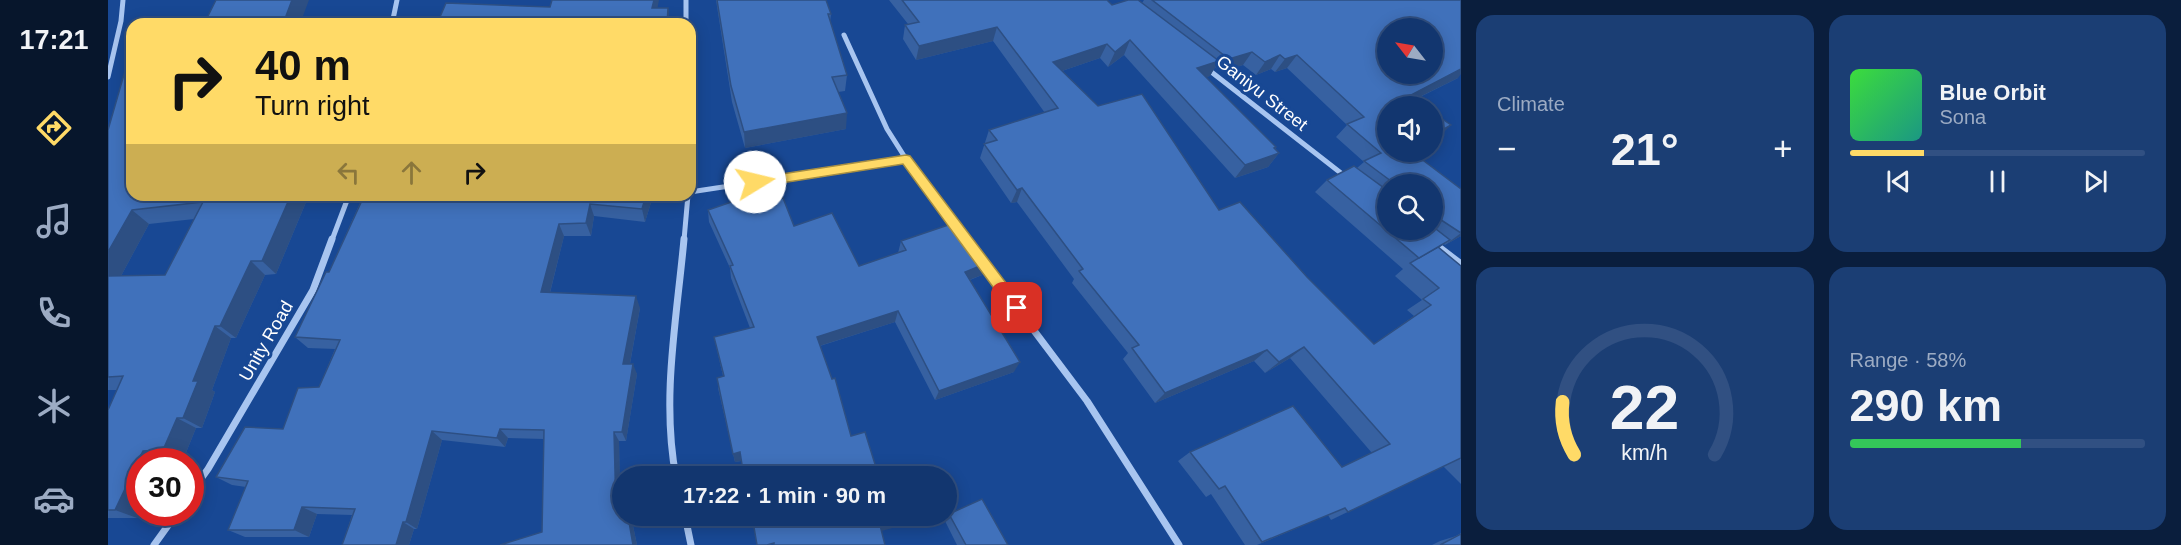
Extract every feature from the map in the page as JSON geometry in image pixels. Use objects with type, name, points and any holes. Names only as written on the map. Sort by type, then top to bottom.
[{"type":"street","points":[[108,77],[121,21],[123,0]]},
{"type":"street","points":[[393,18],[397,0]]},
{"type":"street","points":[[686,0],[686,18]]},
{"type":"street","points":[[844,35],[887,129],[906,159],[962,234]]},
{"type":"street","name":"Ganiyu Street","points":[[1202,65],[1352,182]]},
{"type":"street","points":[[696,193],[906,159]]},
{"type":"street","name":"Unity Road","points":[[204,475],[313,290],[347,201]]},
{"type":"street","points":[[674,466],[670,388],[688,201]]},
{"type":"street","points":[[1430,240],[1461,264]]},
{"type":"street","points":[[975,252],[1087,401],[1179,545]]},
{"type":"street","points":[[154,545],[168,526]]},
{"type":"street","points":[[687,526],[691,545]]},
{"type":"building","points":[[216,0],[292,0],[285,18],[207,18]]},
{"type":"building","points":[[552,0],[654,0],[652,8],[668,8],[667,18],[440,18],[446,3],[550,7]]},
{"type":"building","points":[[717,0],[826,0],[831,14],[828,14],[847,75],[832,77],[847,113],[744,132],[731,86]]},
{"type":"building","points":[[902,0],[1107,0],[1112,5],[1128,0],[1138,0],[1219,61],[1197,68],[1276,147],[1274,148],[1279,153],[1245,165],[1130,40],[1115,52],[1107,44],[1053,62],[1098,106],[1142,94],[1219,210],[1240,202],[1307,277],[1374,344],[1431,305],[1423,299],[1439,288],[1410,263],[1438,247],[1461,266],[1461,458],[1348,512],[1345,508],[1262,542],[1225,486],[1219,489],[1190,452],[1293,406],[1342,467],[1390,444],[1304,347],[1279,362],[1267,350],[1165,393],[1132,348],[1139,345],[1079,271],[1083,269],[1022,188],[1017,190],[984,144],[997,140],[989,130],[1058,108],[997,27],[919,46],[905,25],[919,22]]},
{"type":"building","points":[[1152,0],[1461,0],[1461,69],[1443,78],[1443,18],[1377,18],[1377,84],[1432,84],[1409,96],[1377,96],[1377,150],[1347,124],[1364,117],[1297,55],[1285,59],[1280,55],[1265,62],[1252,52],[1229,59]]},
{"type":"building","points":[[126,71],[126,201],[288,201],[262,261],[251,261],[220,326],[215,326],[193,381],[198,381],[183,418],[177,418],[164,448],[126,448],[126,487],[115,510],[108,510],[108,410],[123,376],[108,377],[108,276],[165,275],[203,202],[132,210],[108,252],[108,130]]},
{"type":"building","points":[[1443,120],[1451,125],[1443,130]]},
{"type":"building","points":[[1377,155],[1377,162],[1425,162],[1441,174],[1382,174],[1364,161]]},
{"type":"building","points":[[1354,166],[1377,183],[1377,222],[1327,180]]},
{"type":"building","points":[[1443,175],[1461,189],[1461,233],[1443,221]]},
{"type":"building","points":[[743,198],[747,207],[783,198],[794,226],[832,213],[859,266],[906,250],[901,241],[960,221],[987,263],[965,272],[1020,362],[939,391],[898,311],[817,337],[832,379],[835,378],[851,436],[865,432],[876,466],[742,466],[740,452],[733,454],[717,378],[724,376],[714,337],[754,327],[730,266],[733,265],[708,210]]},
{"type":"building","points":[[362,201],[644,201],[642,209],[590,204],[586,223],[559,224],[541,292],[636,296],[623,364],[633,364],[622,432],[614,432],[615,466],[612,466],[612,526],[630,526],[633,545],[500,545],[542,532],[544,430],[500,429],[497,438],[432,431],[406,522],[403,522],[396,545],[342,545],[355,509],[302,507],[294,530],[228,530],[248,481],[216,477],[245,427],[283,429],[298,388],[319,387],[340,340],[295,337],[326,272],[329,272]]},
{"type":"building","points":[[1443,235],[1450,240],[1419,258],[1398,240],[1443,240]]},
{"type":"building","points":[[982,499],[1008,545],[966,545],[956,526],[957,510]]},
{"type":"building","points":[[754,526],[880,526],[885,545],[774,545],[774,543],[757,545]]},
{"type":"building","points":[[1461,534],[1461,545],[1440,545]]},
{"type":"route","points":[[755,182],[906,159],[1017,308]]}]
